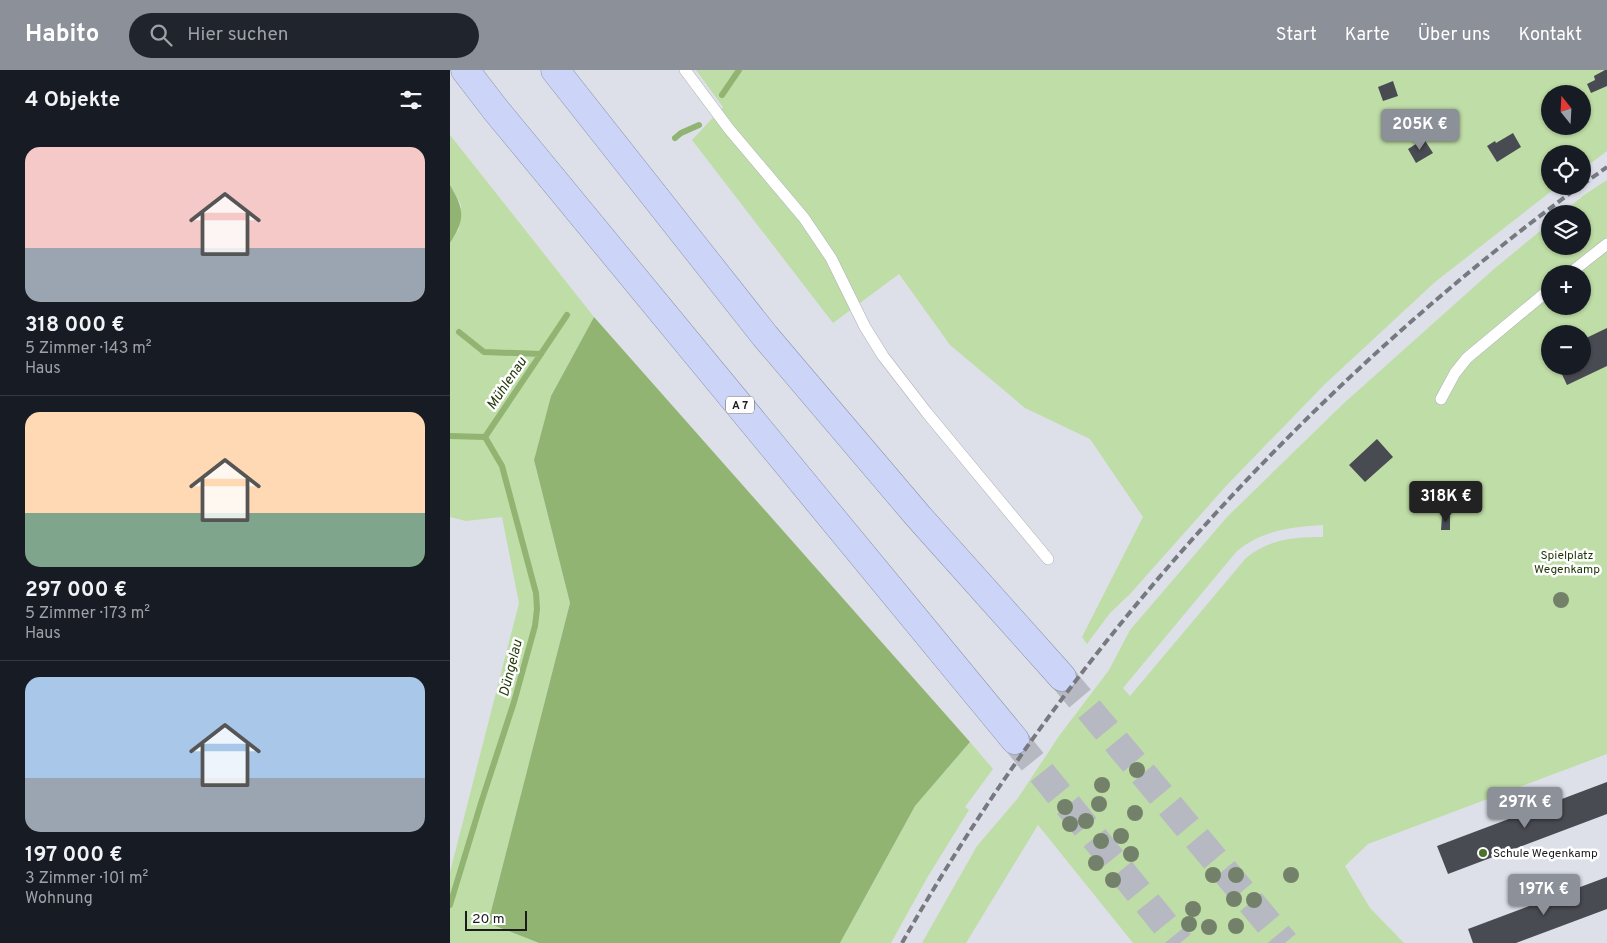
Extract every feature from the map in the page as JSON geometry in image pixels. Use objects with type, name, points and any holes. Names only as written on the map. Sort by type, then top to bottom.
[{"type":"highway","name":"A 7","points":[[465,70],[1015,740]]},
{"type":"highway","points":[[555,70],[765,336],[918,516],[1062,677]]},
{"type":"lane","points":[[685,70],[729,129],[804,218],[831,258],[865,327],[883,356],[1048,559]]},
{"type":"lane","points":[[1580,265],[1607,244]]},
{"type":"lane","points":[[1441,400],[1455,373],[1467,358],[1541,296]]},
{"type":"green space","points":[[696,70],[1607,70],[1607,151],[1591,163],[1591,145],[1541,145],[1541,195],[1546,195],[1435,282],[1324,385],[1226,486],[1130,594],[1110,613],[1087,644],[1082,637],[1143,517],[1090,439],[1025,408],[950,345],[899,274],[833,323],[692,140],[723,107]]},
{"type":"green space","points":[[450,135],[594,317],[551,396],[534,460],[570,603],[488,923],[539,943],[450,943],[450,872],[519,603],[502,517],[466,521],[450,517],[450,243],[459,229],[461,205],[450,185]]},
{"type":"green space","name":"Spielplatz Wegenkamp","points":[[1607,180],[1607,754],[1368,844],[1345,866],[1370,908],[1404,943],[1133,943],[1038,825],[966,943],[922,943],[977,846],[1018,798],[1059,736],[1109,670],[1130,630],[1227,517],[1343,404],[1494,269],[1541,230],[1541,255],[1591,255],[1591,205],[1572,205],[1584,195],[1591,195],[1591,190]],"holes":[[[1323,525],[1323,537],[1282,540],[1264,547],[1246,558],[1130,696],[1123,688],[1237,551],[1267,534]]]},
{"type":"green space","points":[[970,742],[993,769],[965,807],[969,810],[927,878],[891,943],[840,943],[915,806]]},
{"type":"shaded area","points":[[450,185],[458,201],[461,220],[450,243]]},
{"type":"shaded area","points":[[594,317],[970,742],[915,806],[840,943],[539,943],[488,923],[570,603],[534,460],[551,396]]},
{"type":"building","points":[[1607,70],[1607,86],[1591,93],[1591,85],[1587,84],[1595,80],[1594,76]]},
{"type":"building","points":[[1393,81],[1398,96],[1383,101],[1378,87]]},
{"type":"building","points":[[1513,133],[1521,147],[1497,162],[1487,146]]},
{"type":"building","points":[[1424,139],[1433,153],[1416,163],[1408,149]]},
{"type":"building","points":[[1607,328],[1607,366],[1591,374],[1591,336]]},
{"type":"building","points":[[1562,375],[1588,375],[1567,385]]},
{"type":"building","points":[[1377,439],[1393,457],[1365,482],[1349,465]]},
{"type":"building","points":[[1416,501],[1426,501],[1427,511],[1416,511]]},
{"type":"building","points":[[1442,516],[1450,516],[1450,530],[1441,530]]},
{"type":"building","points":[[1607,782],[1607,814],[1448,874],[1437,846]]},
{"type":"building","points":[[1607,877],[1607,909],[1516,943],[1473,943],[1468,929]]},
{"type":"waterway","name":"Mühlenau","points":[[722,95],[739,70]]},
{"type":"waterway","name":"Mühlenau","points":[[675,138],[681,133],[699,125]]},
{"type":"waterway","name":"Mühlenau","points":[[450,436],[485,437],[567,315]]},
{"type":"waterway","points":[[459,332],[484,352],[541,354]]},
{"type":"waterway","name":"Düngelau","points":[[450,905],[514,702],[535,626],[537,609],[536,593],[502,466],[485,437]]},
{"type":"tunnel","points":[[1062,677],[1285,943]]},
{"type":"tunnel","points":[[1015,740],[1180,943]]},
{"type":"railway","points":[[1591,179],[1607,167]]},
{"type":"railway","points":[[902,943],[968,834],[1040,729],[1118,627],[1202,529],[1290,435],[1383,347],[1480,263],[1568,195]]},
{"type":"place","name":"Schule Wegenkamp","points":[[1483,853]]}]
